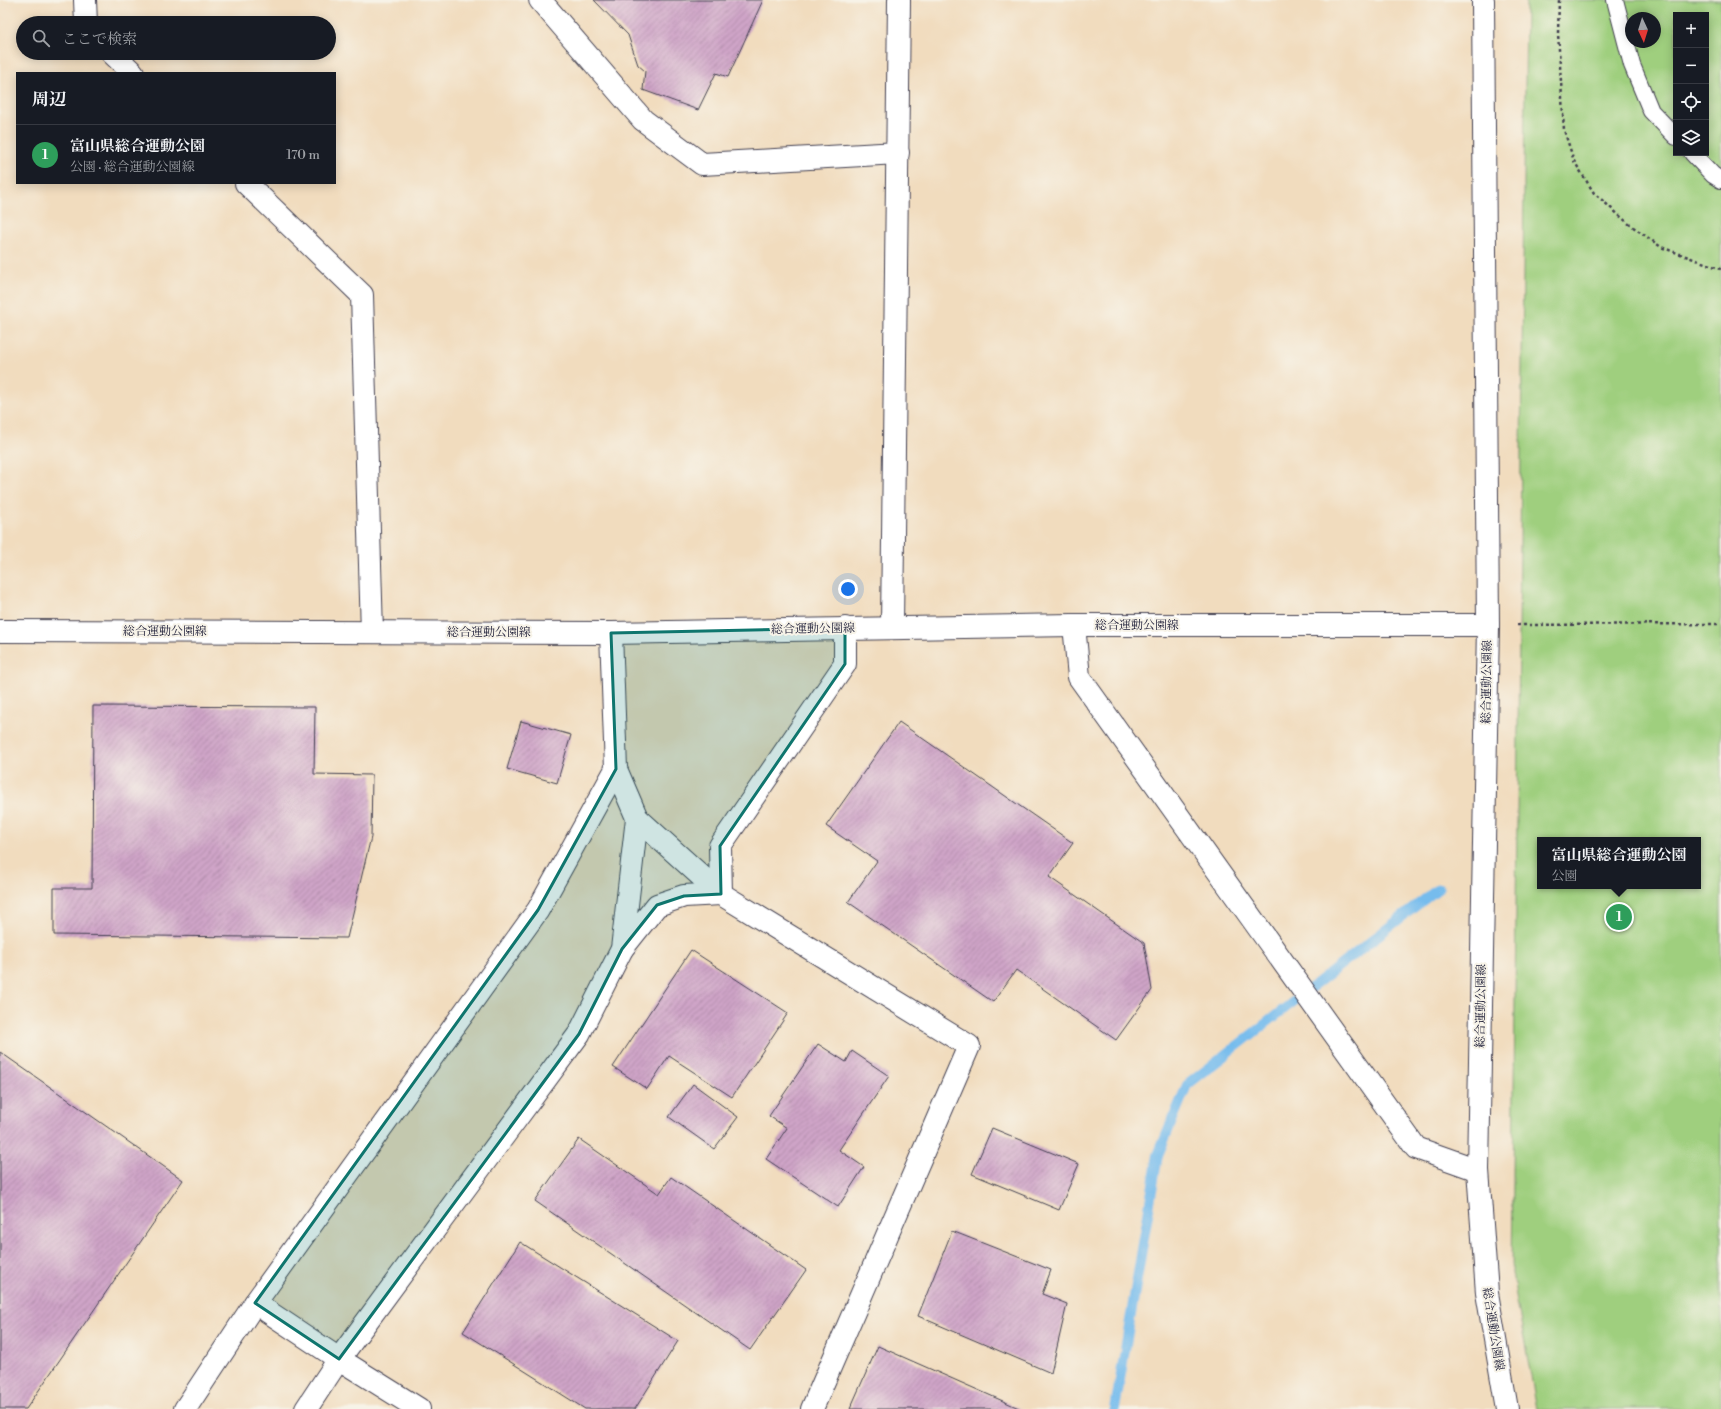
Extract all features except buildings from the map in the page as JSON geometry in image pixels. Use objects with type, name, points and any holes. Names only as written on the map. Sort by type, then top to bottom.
[{"type":"street","points":[[85,0],[86,16]]},
{"type":"street","points":[[540,0],[643,120],[702,164],[898,153]]},
{"type":"street","points":[[892,627],[899,0]]},
{"type":"street","points":[[1483,0],[1488,625]]},
{"type":"street","points":[[119,60],[132,72]]},
{"type":"street","points":[[247,184],[362,295],[372,632]]},
{"type":"street","points":[[1074,625],[1079,677],[1416,1148],[1478,1170]]},
{"type":"street","name":"総合運動公園線","points":[[0,631],[611,633],[1074,625],[1488,625],[1478,1170],[1487,1293],[1507,1409]]},
{"type":"street","points":[[721,894],[720,846],[845,664],[845,628]]},
{"type":"street","points":[[611,633],[616,769],[637,818],[721,894],[969,1046],[812,1409]]},
{"type":"street","points":[[185,1409],[255,1303],[538,910],[616,769]]},
{"type":"street","points":[[622,949],[637,818]]},
{"type":"street","points":[[306,1409],[340,1359],[579,1034],[622,949],[656,906],[684,896],[721,894]]},
{"type":"street","points":[[255,1303],[419,1409]]},
{"type":"lane","points":[[1615,0],[1632,65],[1651,111],[1673,134]]},
{"type":"lane","points":[[1695,156],[1721,180]]},
{"type":"path","points":[[1559,0],[1558,32],[1564,130],[1574,161],[1594,193],[1629,224],[1661,247],[1721,269]]},
{"type":"path","points":[[1488,625],[1721,624]]},
{"type":"highlighted area","points":[[845,628],[845,664],[720,846],[721,894],[684,896],[657,905],[622,949],[579,1034],[339,1359],[255,1303],[538,910],[616,769],[611,633]]},
{"type":"green space","points":[[1526,0],[1721,0],[1721,1409],[1537,1409],[1512,1274]]},
{"type":"waterway","points":[[1115,1409],[1158,1155],[1187,1085],[1439,888]]},
{"type":"place","name":"富山県総合運動公園","points":[[1619,917]]}]
